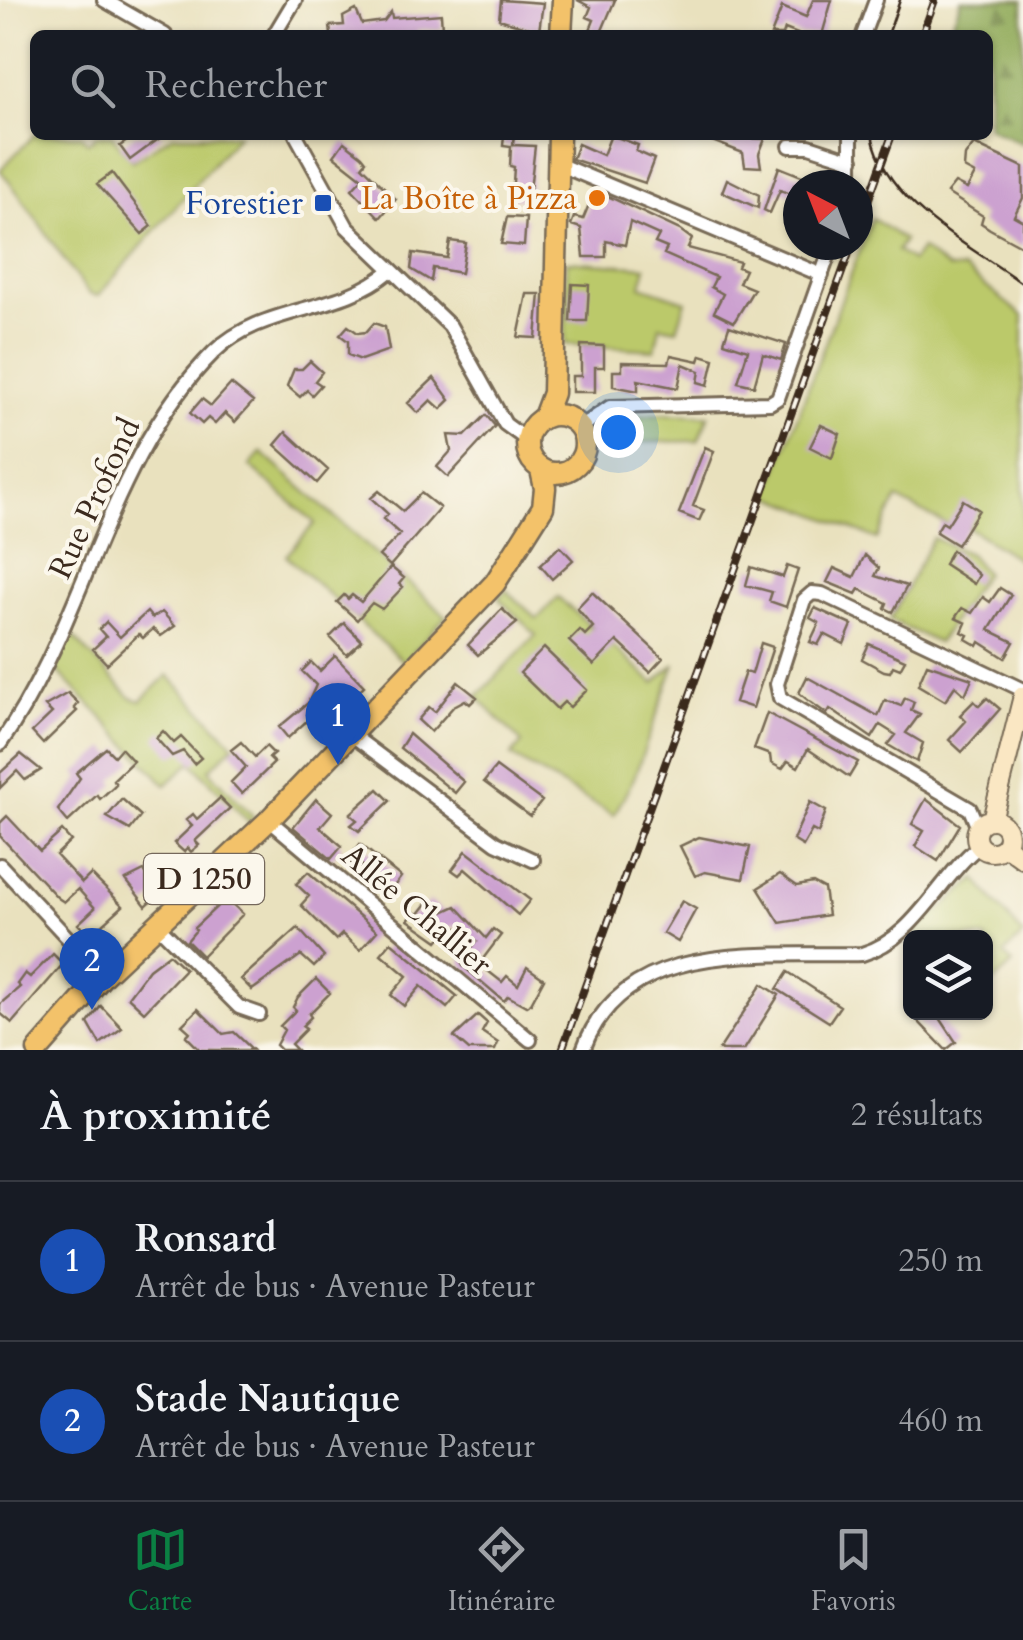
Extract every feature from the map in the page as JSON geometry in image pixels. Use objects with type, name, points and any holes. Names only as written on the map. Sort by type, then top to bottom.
[{"type":"main road","points":[[561,30],[563,0]]},
{"type":"main road","points":[[553,416],[580,428],[583,456],[565,472],[541,470],[530,458],[527,440],[553,416],[559,140]]},
{"type":"main road","name":"D 1250","points":[[503,573],[543,507],[546,488],[541,470]]},
{"type":"main road","name":"D 1250","points":[[38,1050],[103,976],[268,820],[503,573],[532,541],[565,472]]},
{"type":"street","points":[[104,0],[157,30]]},
{"type":"street","points":[[277,30],[295,0]]},
{"type":"street","points":[[865,30],[876,0]]},
{"type":"street","points":[[299,140],[346,227],[450,326],[506,424],[527,440]]},
{"type":"street","points":[[851,140],[852,170]]},
{"type":"street","points":[[790,146],[809,146],[852,160]]},
{"type":"street","points":[[558,164],[822,275]]},
{"type":"street","points":[[580,428],[610,408],[770,403],[778,398],[827,260]]},
{"type":"street","name":"Rue Profond","points":[[0,744],[49,666],[156,426],[208,358],[248,326],[356,296],[390,272]]},
{"type":"street","points":[[583,1050],[592,1028],[624,994],[651,974],[683,962],[862,954],[878,948],[906,927],[983,831],[1023,693],[822,594],[812,593],[804,600],[777,684],[780,698],[970,809],[983,831],[992,852],[1005,846]]},
{"type":"street","points":[[352,735],[496,843],[533,860]]},
{"type":"street","name":"Allée Challier","points":[[268,820],[530,1040]]},
{"type":"street","points":[[983,831],[1005,826],[1005,846]]},
{"type":"street","points":[[1005,846],[1023,859]]},
{"type":"street","points":[[1,869],[103,976]]},
{"type":"street","points":[[156,924],[239,1007],[259,1014]]},
{"type":"green space","points":[[961,0],[1023,0],[1023,144],[993,129],[993,30],[950,30]]},
{"type":"green space","points":[[30,139],[88,143],[116,140],[132,161],[165,140],[234,140],[98,296],[89,294],[0,170]]},
{"type":"green space","points":[[873,219],[904,240],[897,251],[912,261],[921,249],[949,269],[964,269],[1023,316],[1023,562],[961,523],[956,529],[897,499],[877,539],[768,495],[856,260],[873,260]]},
{"type":"green space","points":[[567,261],[646,267],[641,286],[686,301],[677,329],[660,326],[655,350],[565,344]]},
{"type":"green space","points":[[709,415],[698,441],[615,443],[607,436],[616,426],[639,416]]},
{"type":"green space","points":[[261,452],[446,616],[404,662],[286,556],[315,523],[250,466]]},
{"type":"green space","points":[[933,538],[969,554],[985,573],[938,643],[890,620]]},
{"type":"green space","points":[[506,590],[537,619],[558,597],[654,683],[675,664],[634,778],[614,815],[511,756],[522,743],[477,697],[536,635],[498,598]]},
{"type":"green space","points":[[67,630],[131,698],[141,701],[168,675],[234,745],[209,770],[254,817],[249,822],[191,762],[166,785],[52,665]]},
{"type":"green space","points":[[976,879],[1023,935],[1004,954],[1013,964],[993,983],[993,930],[916,930]]},
{"type":"building","points":[[501,0],[543,3],[539,30],[499,19]]},
{"type":"building","points":[[577,0],[615,0],[602,30],[590,30],[594,20],[587,17],[591,7]]},
{"type":"building","points":[[813,0],[832,0],[823,30],[773,30],[782,7],[806,17]]},
{"type":"building","points":[[356,10],[362,24],[384,21],[391,12],[392,18],[441,14],[442,29],[330,30],[330,26],[344,25],[343,17]]},
{"type":"building","points":[[128,140],[157,140],[130,160],[120,146]]},
{"type":"building","points":[[504,140],[514,140],[513,145],[535,146],[529,199],[512,198],[511,147],[503,146]]},
{"type":"building","points":[[609,140],[624,140],[638,145],[636,151],[654,159],[645,183],[572,159],[578,144],[603,155]]},
{"type":"building","points":[[710,140],[765,140],[759,154],[761,167],[745,166],[743,153]]},
{"type":"building","points":[[344,142],[362,156],[366,161],[362,166],[396,199],[380,218],[352,189],[362,178],[334,156]]},
{"type":"building","points":[[974,144],[1023,167],[1023,198],[1014,216],[1023,221],[1023,247],[981,223],[983,216],[947,193],[955,183],[967,189],[975,174],[964,168],[965,156]]},
{"type":"building","points":[[779,167],[786,170],[783,170],[783,191],[780,190],[770,213],[764,210]]},
{"type":"building","points":[[112,173],[152,226],[142,234],[97,184]]},
{"type":"building","points":[[727,179],[759,195],[758,208],[722,192]]},
{"type":"building","points":[[595,190],[680,230],[692,239],[688,248],[740,262],[738,267],[745,270],[739,283],[754,289],[734,322],[714,312],[723,294],[711,287],[716,277],[664,254],[667,248],[655,243],[659,235],[630,222],[625,245],[606,241],[606,257],[584,257],[581,228],[571,225],[574,217],[583,219]]},
{"type":"building","points":[[507,217],[526,218],[524,246],[501,244]]},
{"type":"building","points":[[450,241],[466,243],[461,273],[433,268],[431,281],[411,269],[413,253],[447,258]]},
{"type":"building","points":[[572,284],[589,285],[587,321],[570,321]]},
{"type":"building","points":[[527,294],[540,294],[536,338],[518,337]]},
{"type":"building","points":[[374,323],[385,327],[389,350],[361,360],[348,355],[348,341],[340,335],[348,326],[358,333],[366,332]]},
{"type":"building","points":[[729,326],[786,344],[781,360],[763,354],[754,386],[738,382],[748,350],[724,342]]},
{"type":"building","points":[[581,345],[604,346],[604,367],[595,367],[595,392],[572,392],[572,376],[581,376]]},
{"type":"building","points":[[671,355],[699,361],[701,355],[714,359],[708,385],[698,382],[700,371],[683,364],[678,388],[638,380],[638,391],[613,386],[613,371],[622,371],[622,362],[669,363]]},
{"type":"building","points":[[310,361],[322,372],[315,381],[321,385],[312,395],[307,390],[300,397],[287,386],[294,369],[302,369]]},
{"type":"building","points":[[434,378],[450,400],[441,409],[431,400],[418,413],[408,403]]},
{"type":"building","points":[[231,384],[253,402],[235,422],[225,413],[215,424],[208,418],[202,424],[190,413],[202,399],[211,406]]},
{"type":"building","points":[[486,415],[495,426],[448,477],[437,467],[451,451],[448,435],[465,436]]},
{"type":"building","points":[[821,425],[840,434],[832,458],[810,447]]},
{"type":"building","points":[[286,432],[328,470],[317,483],[275,445]]},
{"type":"building","points":[[705,447],[714,451],[693,506],[704,510],[699,521],[679,513]]},
{"type":"building","points":[[379,491],[403,511],[421,493],[440,508],[390,566],[379,556],[400,534],[383,519],[388,514],[371,498]]},
{"type":"building","points":[[963,500],[979,510],[957,545],[936,532],[942,522],[947,525]]},
{"type":"building","points":[[560,546],[573,560],[552,579],[540,565]]},
{"type":"building","points":[[952,550],[979,575],[974,584],[944,564]]},
{"type":"building","points":[[865,555],[879,568],[875,576],[907,586],[893,612],[885,608],[887,603],[859,589],[856,594],[827,582],[834,568],[854,577]]},
{"type":"building","points":[[787,566],[798,570],[786,607],[769,601],[772,592],[746,585],[751,567],[783,577]]},
{"type":"building","points":[[391,567],[404,578],[399,584],[403,587],[382,609],[372,603],[357,620],[337,602],[344,595],[348,599],[352,595],[361,602]]},
{"type":"building","points":[[1000,588],[1011,595],[989,630],[1014,642],[1005,658],[980,642],[978,646],[966,639],[968,635],[962,632],[966,623],[955,618],[962,608],[972,613],[983,597],[990,602]]},
{"type":"building","points":[[592,592],[663,658],[650,672],[617,641],[594,665],[569,641],[580,630],[585,635],[593,627],[577,608]]},
{"type":"building","points":[[815,608],[852,625],[844,644],[824,634],[818,645],[810,642],[819,623],[810,618]]},
{"type":"building","points":[[502,609],[517,623],[478,655],[468,645]]},
{"type":"building","points":[[147,612],[152,618],[162,612],[175,626],[161,636],[153,629],[143,638],[139,634],[107,664],[93,649],[106,637],[99,629],[106,622],[120,637]]},
{"type":"building","points":[[344,623],[362,641],[347,655],[330,637]]},
{"type":"building","points":[[761,643],[773,647],[753,708],[735,702],[745,672],[752,674]]},
{"type":"building","points":[[869,644],[905,660],[900,669],[893,666],[890,672],[884,671],[862,659]]},
{"type":"building","points":[[544,648],[587,690],[570,707],[564,702],[557,709],[520,673]]},
{"type":"building","points":[[335,656],[364,686],[352,697],[343,688],[288,738],[279,727],[308,703],[316,685],[302,671],[311,662],[320,671]]},
{"type":"building","points":[[927,664],[972,679],[965,695],[955,686],[945,701],[918,685]]},
{"type":"building","points":[[807,677],[878,716],[885,700],[901,706],[905,698],[914,702],[911,710],[920,714],[906,733],[923,743],[917,762],[888,745],[896,735],[880,725],[872,738],[830,709],[827,714],[809,701],[799,693]]},
{"type":"building","points":[[458,682],[477,697],[470,704],[465,700],[454,706],[431,732],[418,720],[429,707],[435,712]]},
{"type":"building","points":[[68,693],[78,703],[74,708],[77,711],[43,744],[32,732],[52,713],[45,706]]},
{"type":"building","points":[[987,698],[1000,709],[962,752],[949,740],[966,721],[960,715],[974,701],[979,706]]},
{"type":"building","points":[[767,713],[858,762],[849,777],[808,749],[798,767],[788,761],[782,769],[771,763],[770,755],[754,749]]},
{"type":"building","points":[[163,731],[174,743],[181,737],[201,758],[194,764],[183,751],[172,756],[156,738]]},
{"type":"building","points":[[409,734],[464,782],[455,793],[400,748]]},
{"type":"building","points":[[241,742],[255,757],[266,746],[274,754],[269,758],[274,763],[242,794],[231,782],[246,767],[231,750]]},
{"type":"building","points":[[106,748],[114,756],[121,748],[133,761],[113,780],[113,787],[100,799],[97,795],[68,822],[58,810],[80,778],[76,773]]},
{"type":"building","points":[[21,754],[41,770],[25,780],[17,771],[0,788],[0,773]]},
{"type":"building","points":[[496,767],[542,801],[530,816],[484,782]]},
{"type":"building","points":[[378,789],[390,801],[359,831],[351,825],[357,820],[350,814]]},
{"type":"building","points":[[220,798],[230,808],[195,841],[199,845],[184,852],[174,843],[192,826],[186,820],[193,814],[197,819]]},
{"type":"building","points":[[122,799],[141,816],[130,830],[107,817]]},
{"type":"building","points":[[316,799],[332,813],[320,827],[342,846],[331,859],[293,827]]},
{"type":"building","points":[[926,799],[960,825],[938,861],[915,846],[924,831],[912,824]]},
{"type":"building","points":[[810,802],[826,811],[818,833],[812,830],[803,846],[793,840]]},
{"type":"building","points":[[7,816],[40,851],[62,831],[71,841],[56,855],[82,883],[91,874],[123,906],[90,936],[78,924],[95,908],[78,889],[64,902],[58,898],[0,836],[0,823]]},
{"type":"building","points":[[699,837],[750,847],[743,879],[705,872],[695,876],[680,846]]},
{"type":"building","points":[[360,844],[401,877],[392,889],[362,865],[358,870],[347,860]]},
{"type":"building","points":[[466,851],[530,900],[518,915],[465,869],[459,875],[452,870]]},
{"type":"building","points":[[144,871],[163,890],[146,906],[126,880]]},
{"type":"building","points":[[308,872],[377,931],[360,950],[342,934],[336,940],[301,905],[309,896],[296,884]]},
{"type":"building","points":[[780,874],[797,886],[813,883],[824,889],[828,915],[780,923],[758,888]]},
{"type":"building","points":[[226,898],[243,914],[202,956],[187,941],[194,928]]},
{"type":"building","points":[[429,901],[443,912],[456,906],[486,938],[493,929],[501,935],[479,964],[502,982],[507,976],[518,985],[527,967],[544,979],[531,1003],[526,1006],[508,996],[504,1001],[463,966],[461,961],[477,941],[452,925],[438,941],[408,920],[414,912],[418,915]]},
{"type":"building","points":[[682,901],[696,909],[678,942],[663,933]]},
{"type":"building","points":[[298,928],[324,957],[314,967],[301,955],[252,990],[241,979]]},
{"type":"building","points":[[391,942],[457,996],[447,1008],[421,986],[404,1006],[391,995],[407,976],[381,954]]},
{"type":"building","points":[[53,954],[63,964],[12,1023],[0,1013],[0,1004],[20,987],[17,984],[25,973],[30,977]]},
{"type":"building","points":[[169,954],[185,969],[144,1012],[128,997],[149,969]]},
{"type":"building","points":[[788,972],[840,1006],[829,1022],[777,989]]},
{"type":"building","points":[[316,979],[330,993],[309,1014],[311,1017],[302,1026],[306,1029],[291,1044],[297,1050],[281,1050],[276,1045],[284,1030],[280,1026],[296,1010],[293,1007],[298,997]]},
{"type":"building","points":[[762,984],[779,995],[744,1050],[719,1050]]},
{"type":"building","points":[[101,1006],[122,1028],[100,1044],[88,1023]]},
{"type":"building","points":[[198,1009],[223,1034],[234,1032],[253,1050],[200,1050],[186,1036],[190,1032],[182,1025]]},
{"type":"building","points":[[478,1015],[487,1023],[482,1032],[498,1043],[495,1050],[469,1050],[454,1037]]},
{"type":"building","points":[[941,1020],[956,1042],[946,1050],[918,1021]]},
{"type":"tram line","points":[[890,30],[900,0]]},
{"type":"tram line","points":[[874,140],[880,160],[912,203],[1023,284]]},
{"type":"railway","points":[[924,30],[935,0]]},
{"type":"railway","points":[[873,188],[890,140]]},
{"type":"railway","points":[[562,1050],[847,260]]},
{"type":"place","name":"La Boîte à Pizza","points":[[597,198]]},
{"type":"place","name":"Forestier","points":[[323,203]]},
{"type":"place","name":"Ronsard","points":[[338,765]]},
{"type":"place","name":"Stade Nautique","points":[[92,1010]]}]
